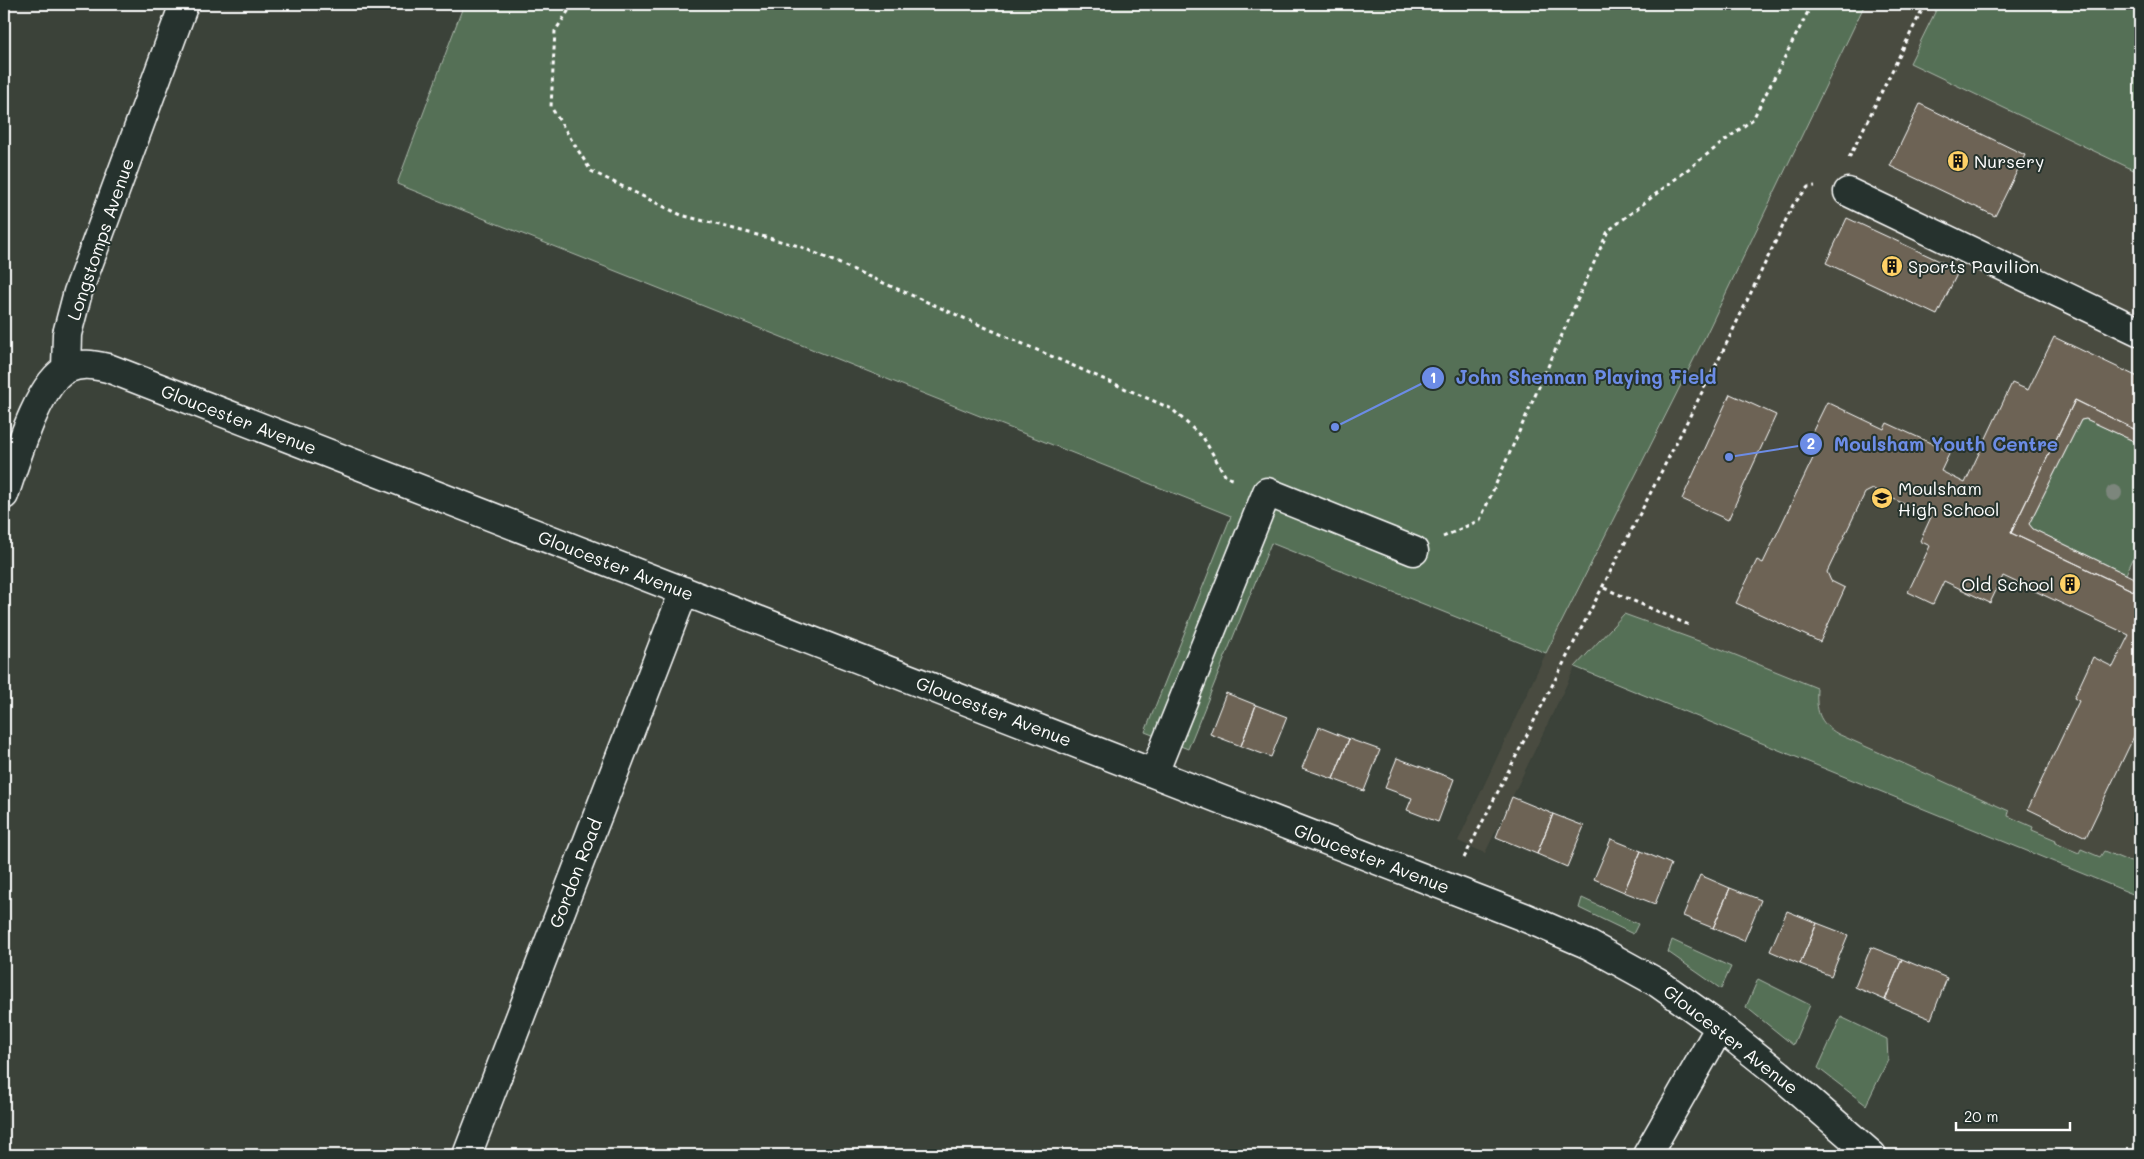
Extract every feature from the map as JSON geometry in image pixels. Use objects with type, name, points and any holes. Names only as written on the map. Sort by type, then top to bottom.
[{"type":"street","name":"Longstomps Avenue","points":[[66,369],[67,334],[78,292],[184,4]]},
{"type":"street","points":[[1842,189],[2140,332]]},
{"type":"street","name":"Gloucester Avenue","points":[[66,369],[85,364],[108,368],[1450,888],[1589,945],[1658,983],[1720,1028],[1779,1074],[1872,1155]]},
{"type":"street","points":[[4,495],[39,398],[49,382],[66,369]]},
{"type":"street","points":[[1154,773],[1267,492],[1414,550]]},
{"type":"street","name":"Gordon Road","points":[[467,1155],[684,591]]},
{"type":"street","points":[[1647,1155],[1720,1028]]},
{"type":"path","points":[[573,4],[554,31],[551,107],[591,171],[681,214],[799,246],[1172,409],[1204,439],[1226,477],[1267,492]]},
{"type":"path","points":[[1414,550],[1480,520],[1608,231],[1753,118],[1812,4]]},
{"type":"path","points":[[1450,888],[1717,364],[1793,205],[1808,187],[1821,184],[1842,189],[1925,4]]},
{"type":"path","points":[[1604,588],[1689,625]]},
{"type":"shaded area","name":"Moulsham High School","points":[[1865,4],[2140,4],[2140,897],[1575,667],[1485,853],[1458,841],[1546,653],[1702,343]]},
{"type":"green space","points":[[464,4],[1865,4],[1702,343],[1546,653],[1271,543],[1188,749],[1145,732],[1231,516],[397,184]]},
{"type":"green space","points":[[1939,4],[2140,4],[2140,173],[1910,63]]},
{"type":"green space","points":[[2086,419],[2140,444],[2140,544],[2126,574],[2033,529],[2029,524],[2081,420]]},
{"type":"green space","points":[[1624,614],[1718,648],[1817,688],[1817,703],[1820,715],[1831,730],[2009,811],[2008,816],[2033,827],[2032,830],[2056,840],[2055,843],[2079,853],[2081,849],[2100,857],[2104,851],[2140,866],[2140,897],[1575,667]]},
{"type":"green space","points":[[1582,898],[1638,924],[1633,934],[1579,908]]},
{"type":"green space","points":[[1672,940],[1731,967],[1721,989],[1668,952]]},
{"type":"green space","points":[[1758,979],[1810,1005],[1793,1045],[1746,1007]]},
{"type":"green space","points":[[1841,1017],[1887,1039],[1888,1060],[1866,1105],[1818,1068]]},
{"type":"building","name":"Nursery","points":[[1920,104],[2025,155],[1995,216],[1890,166]]},
{"type":"building","name":"Sports Pavilion","points":[[1847,218],[1959,270],[1937,315],[1826,263]]},
{"type":"building","name":"Old School","points":[[2054,337],[2140,378],[2140,432],[2075,400],[2011,533],[2140,594],[2140,729],[2138,728],[2086,837],[2028,809],[2079,701],[2074,698],[2093,657],[2113,667],[2129,635],[2003,576],[1990,603],[1944,581],[1933,604],[1908,592],[1930,546],[1920,541],[1931,517],[1873,489],[1865,493],[1827,572],[1831,581],[1845,588],[1820,642],[1736,603],[1757,560],[1763,563],[1815,454],[1804,449],[1827,402],[1884,429],[1887,423],[1950,452],[1941,471],[1965,483],[2012,383],[2028,390]]},
{"type":"building","points":[[1730,394],[1776,415],[1728,520],[1682,499]]},
{"type":"building","points":[[2075,400],[2140,432],[2140,444],[2086,419],[2081,420],[2029,524],[2033,529],[2140,581],[2140,594],[2011,533]]},
{"type":"building","points":[[1226,693],[1256,705],[1241,746],[1210,734]]},
{"type":"building","points":[[1256,705],[1287,717],[1271,757],[1241,746]]},
{"type":"building","points":[[1319,727],[1349,739],[1333,779],[1302,768]]},
{"type":"building","points":[[1349,739],[1380,750],[1364,791],[1333,779]]},
{"type":"building","points":[[1397,758],[1454,779],[1438,822],[1407,810],[1412,798],[1385,788]]},
{"type":"building","points":[[1512,797],[1553,814],[1537,854],[1496,837]]},
{"type":"building","points":[[1553,814],[1584,826],[1567,867],[1537,854]]},
{"type":"building","points":[[1611,839],[1641,851],[1624,892],[1594,879]]},
{"type":"building","points":[[1641,851],[1671,864],[1655,904],[1624,892]]},
{"type":"building","points":[[1700,875],[1730,888],[1713,928],[1683,916]]},
{"type":"building","points":[[1730,888],[1761,900],[1744,941],[1713,928]]},
{"type":"building","points":[[1787,911],[1817,923],[1800,964],[1770,951]]},
{"type":"building","points":[[1817,923],[1848,935],[1831,976],[1800,964]]},
{"type":"building","points":[[1871,947],[1902,959],[1885,1000],[1855,987]]},
{"type":"building","points":[[1902,959],[1947,978],[1931,1019],[1885,1000]]},
{"type":"place","name":"Nursery","points":[[1958,161]]},
{"type":"place","name":"Sports Pavilion","points":[[1892,266]]},
{"type":"place","name":"John Shennan Playing Field","points":[[1335,427]]},
{"type":"place","name":"Moulsham Youth Centre","points":[[1729,457]]},
{"type":"place","name":"Moulsham High School","points":[[1882,498]]},
{"type":"place","name":"Old School","points":[[2070,584]]}]
